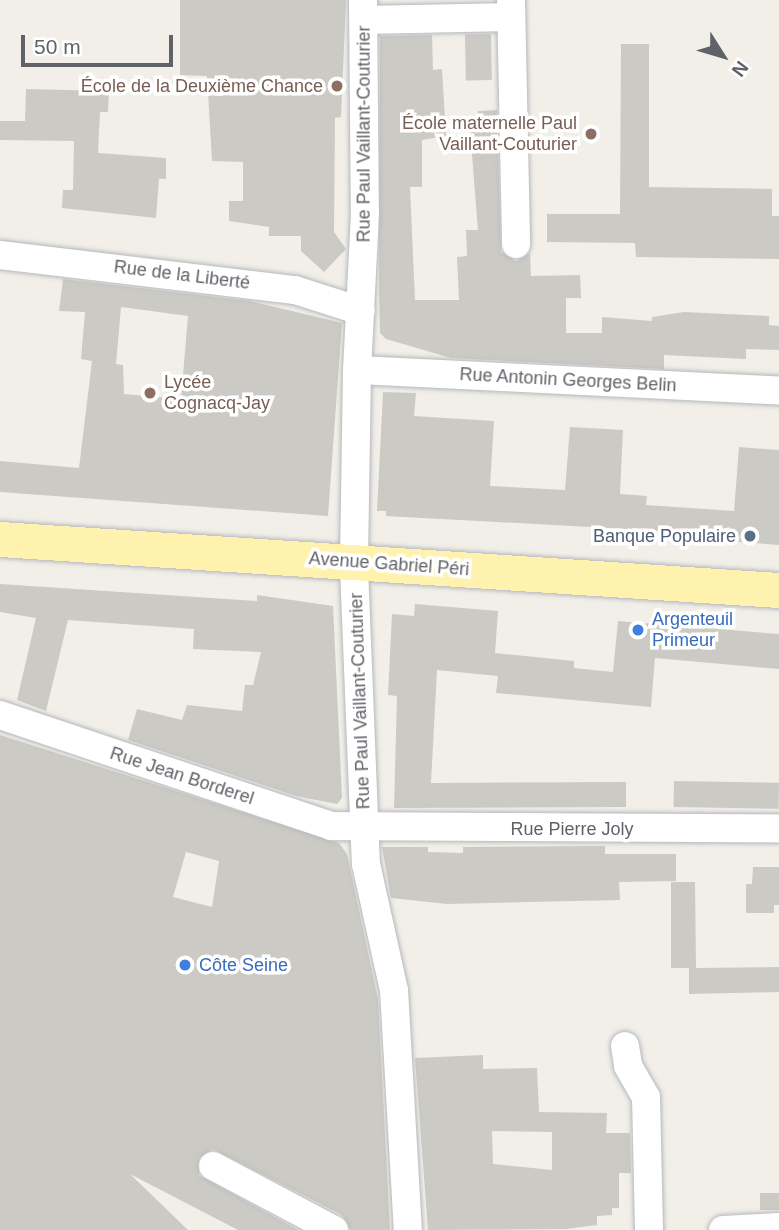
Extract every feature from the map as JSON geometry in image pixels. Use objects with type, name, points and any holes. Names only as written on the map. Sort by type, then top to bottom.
[{"type":"main road","name":"Avenue Gabriel Péri","points":[[0,539],[779,590]]},
{"type":"street","points":[[364,10],[511,8],[516,244]]},
{"type":"street","name":"Rue Paul Vaillant-Couturier","points":[[364,10],[361,311],[356,369],[354,562],[366,864],[394,990],[408,1230]]},
{"type":"street","name":"Rue de la Liberté","points":[[0,255],[295,290],[361,311]]},
{"type":"street","name":"Rue Antonin Georges Belin","points":[[356,369],[779,391]]},
{"type":"street","name":"Rue Jean Borderel","points":[[0,715],[331,826],[365,828]]},
{"type":"street","name":"Rue Pierre Joly","points":[[365,828],[779,828]]},
{"type":"street","points":[[625,1046],[628,1066],[646,1097],[649,1230]]},
{"type":"street","points":[[213,1166],[334,1230]]},
{"type":"street","points":[[723,1230],[779,1227]]},
{"type":"building","points":[[180,0],[346,0],[341,117],[335,118],[334,232],[346,249],[324,272],[301,251],[301,236],[269,236],[269,227],[229,221],[229,201],[243,201],[243,162],[212,161],[207,76],[180,75]]},
{"type":"building","points":[[465,34],[491,34],[492,80],[466,80]]},
{"type":"building","points":[[432,35],[433,70],[442,69],[446,136],[422,140],[422,187],[410,187],[415,300],[459,300],[457,257],[467,256],[466,230],[478,230],[470,130],[478,130],[478,111],[497,110],[501,252],[516,261],[530,253],[531,276],[580,275],[581,298],[566,298],[566,333],[602,333],[602,317],[652,321],[652,317],[684,312],[769,316],[769,325],[779,326],[779,350],[746,349],[746,359],[664,355],[664,369],[451,358],[386,339],[380,333],[379,290],[380,36]]},
{"type":"building","points":[[621,44],[649,44],[649,187],[772,189],[772,216],[779,216],[779,259],[636,257],[635,243],[547,242],[547,214],[620,214]]},
{"type":"building","points":[[26,89],[109,91],[108,112],[100,112],[98,153],[166,158],[166,179],[159,179],[156,218],[62,208],[63,190],[73,190],[74,141],[0,140],[0,121],[25,121]]},
{"type":"building","points":[[63,279],[250,301],[342,323],[328,516],[0,492],[0,461],[79,468],[92,361],[81,359],[85,312],[59,311]],"holes":[[[121,307],[188,316],[181,399],[124,394],[123,365],[116,364]]]},
{"type":"building","points":[[383,392],[416,393],[414,416],[494,421],[490,486],[565,490],[570,427],[623,430],[620,494],[647,496],[646,505],[734,511],[739,447],[779,450],[779,545],[664,536],[664,531],[386,516],[386,511],[377,511]]},
{"type":"building","points":[[0,584],[257,601],[257,595],[333,606],[342,798],[337,804],[296,796],[128,740],[137,709],[182,720],[187,705],[242,711],[245,685],[253,685],[261,652],[193,649],[194,629],[68,620],[46,711],[17,700],[36,618],[0,612]]},
{"type":"building","points":[[415,604],[498,611],[495,653],[574,661],[574,668],[613,672],[618,621],[779,634],[779,669],[655,658],[651,707],[496,693],[498,676],[437,670],[431,783],[626,782],[626,807],[394,808],[397,696],[388,695],[392,614],[414,616]]},
{"type":"building","name":"Côte Seine","points":[[0,735],[339,843],[347,854],[378,999],[390,1230],[351,1230],[342,1215],[213,1149],[199,1158],[199,1175],[298,1230],[238,1230],[130,1174],[188,1230],[0,1230]],"holes":[[[186,852],[219,861],[212,907],[173,897]]]},
{"type":"building","points":[[674,781],[779,783],[779,809],[674,807]]},
{"type":"building","points":[[605,846],[605,854],[676,854],[676,881],[619,882],[620,900],[447,904],[391,898],[382,847],[428,847],[428,852],[463,853],[463,847]]},
{"type":"building","points":[[753,867],[779,867],[779,905],[774,905],[774,913],[746,913],[746,884],[752,884]]},
{"type":"building","points":[[671,882],[695,882],[696,968],[779,967],[779,992],[689,994],[689,968],[671,968]]},
{"type":"building","points":[[483,1055],[483,1069],[537,1068],[539,1112],[607,1113],[606,1133],[630,1133],[631,1173],[619,1173],[619,1208],[612,1208],[612,1215],[597,1216],[597,1225],[566,1229],[428,1230],[415,1058]],"holes":[[[492,1131],[552,1132],[552,1170],[493,1164]]]},
{"type":"building","points":[[760,1193],[779,1193],[779,1210],[760,1210]]},
{"type":"place","name":"École de la Deuxième Chance","points":[[337,86]]},
{"type":"place","name":"École maternelle Paul Vaillant-Couturier","points":[[591,134]]},
{"type":"place","name":"Lycée Cognacq-Jay","points":[[150,393]]},
{"type":"place","name":"Banque Populaire","points":[[750,536]]},
{"type":"place","name":"Argenteuil Primeur","points":[[638,630]]},
{"type":"place","name":"Côte Seine","points":[[185,965]]}]
